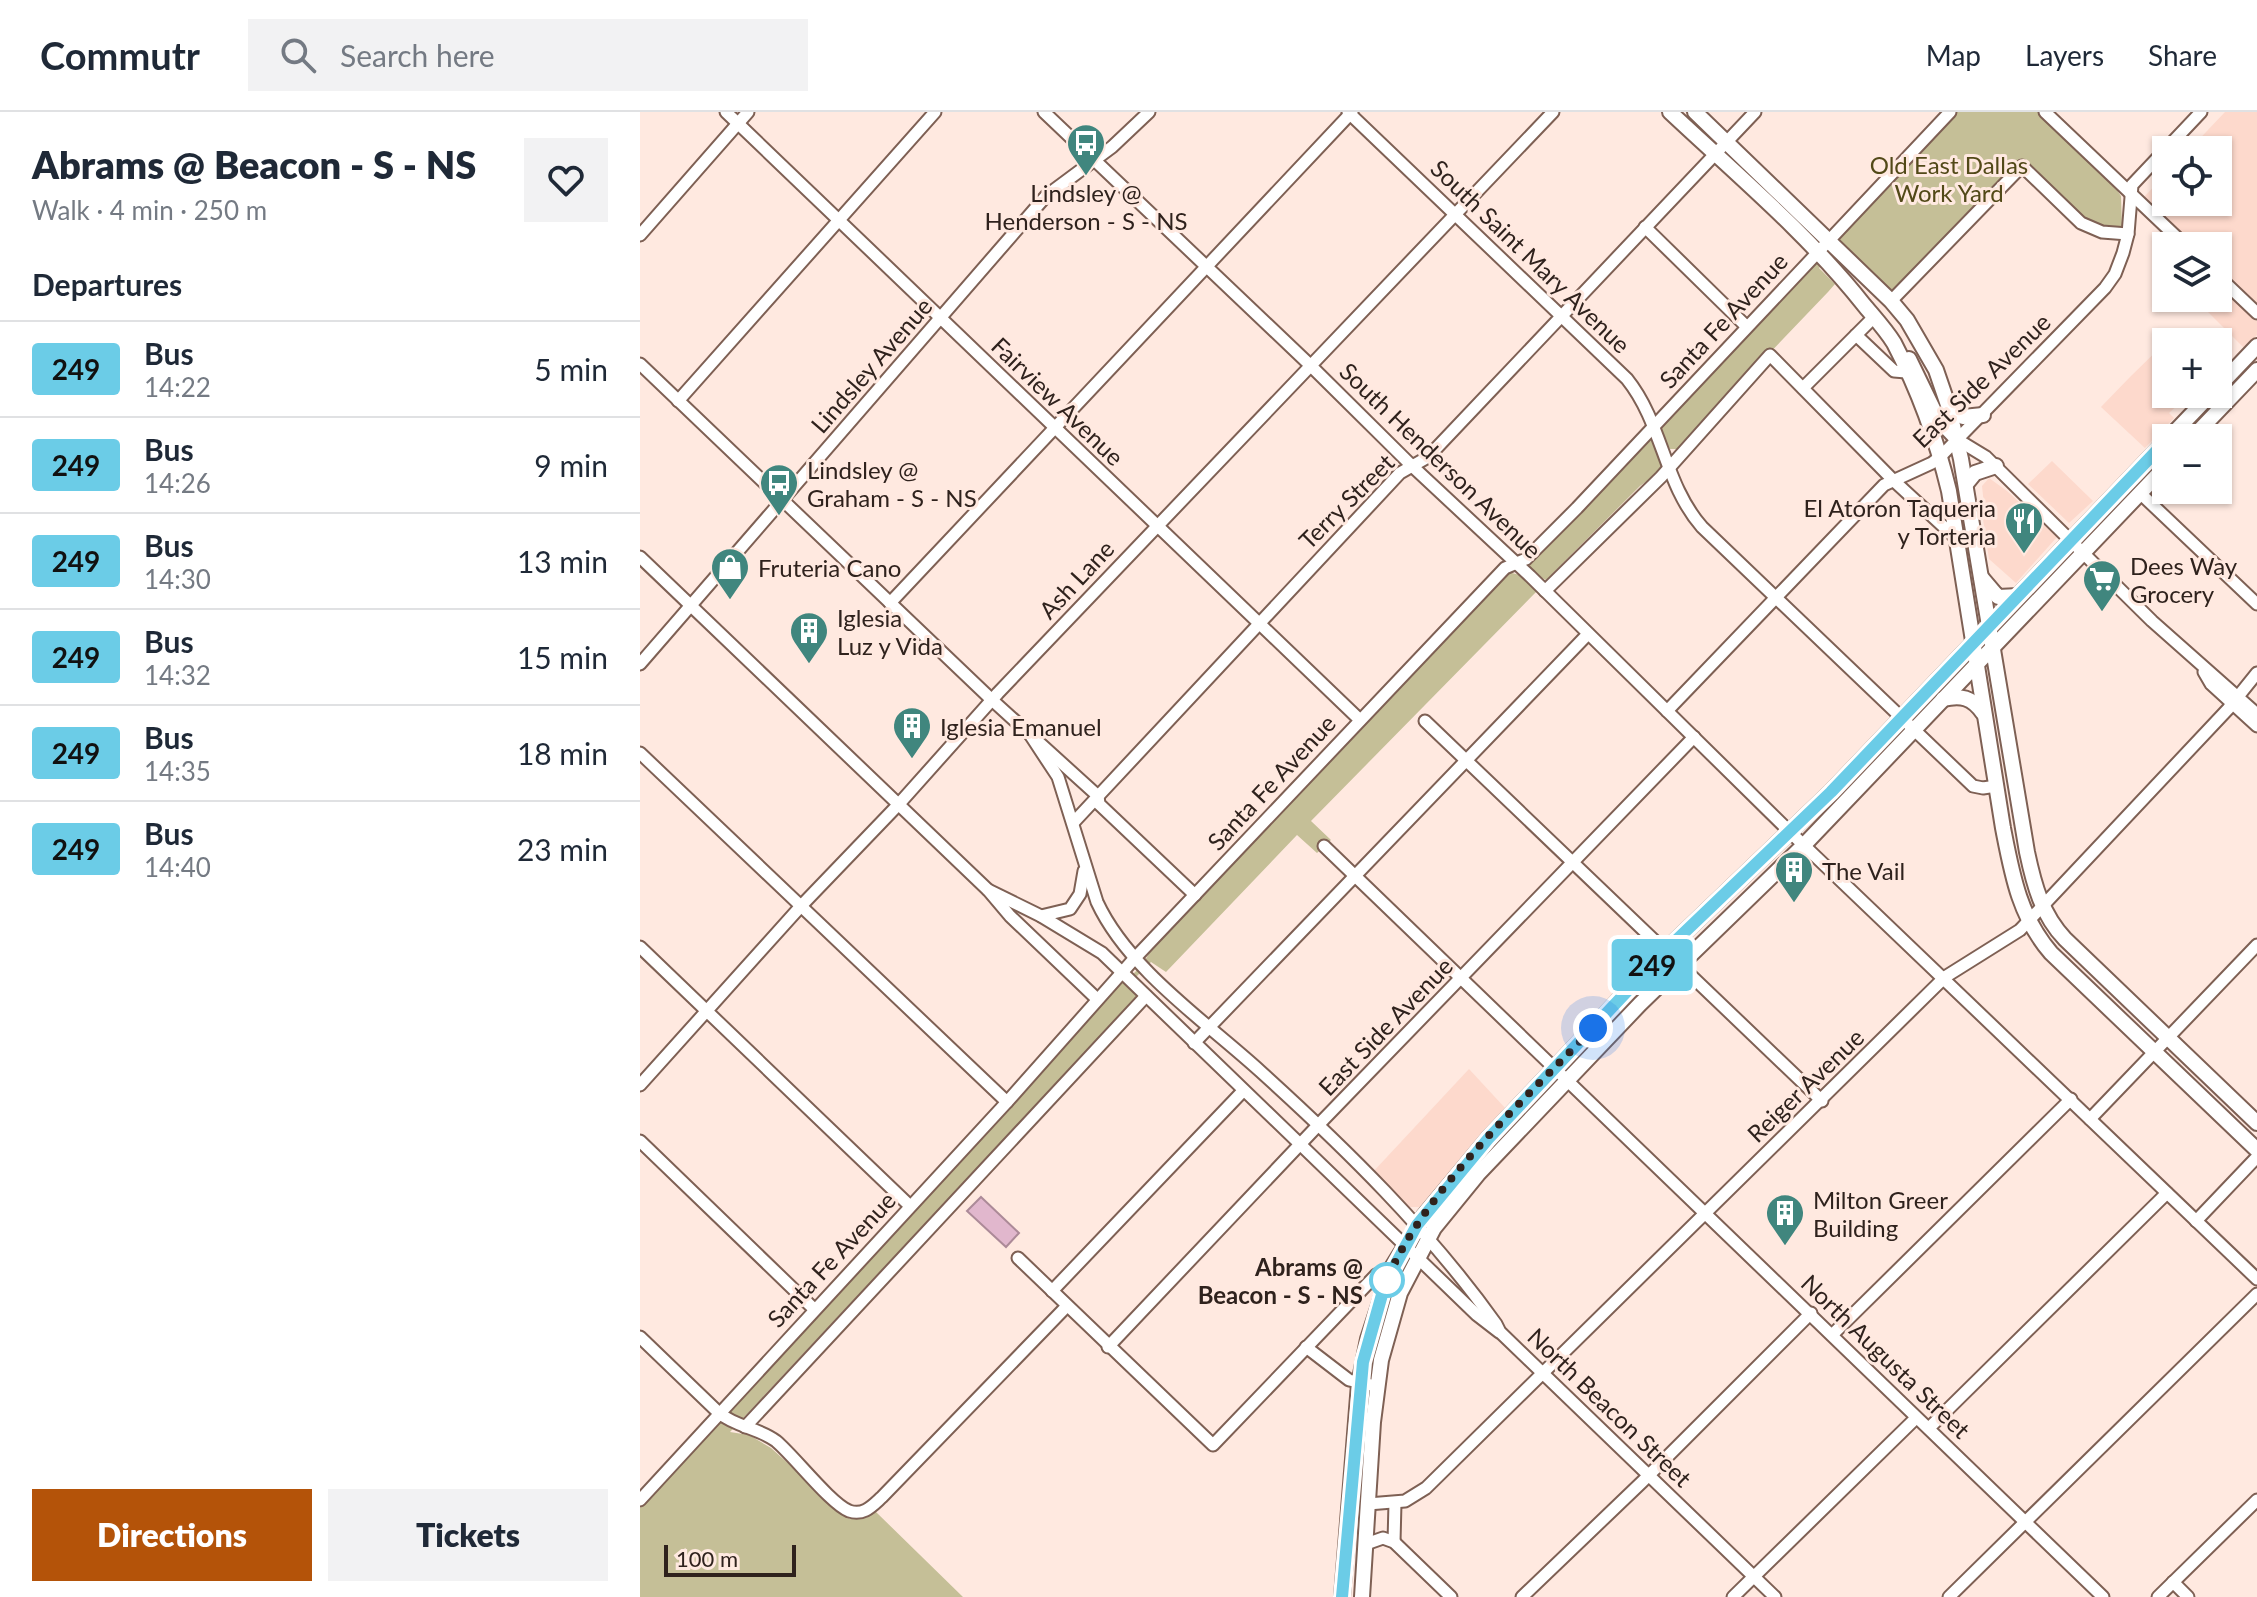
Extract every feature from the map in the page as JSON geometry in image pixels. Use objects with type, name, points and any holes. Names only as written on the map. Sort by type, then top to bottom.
[{"type":"main road","points":[[1670,112],[1715,154],[1891,301],[1920,339],[1936,370],[1958,440],[2027,852],[2042,905],[2055,929],[2257,1123]]},
{"type":"main road","points":[[1695,112],[1823,246],[1893,342],[1941,456],[2014,883],[2028,922],[2051,953],[2257,1150]]},
{"type":"main road","points":[[1893,342],[1906,351],[1938,419],[1958,440]]},
{"type":"main road","points":[[2232,372],[2257,346]]},
{"type":"main road","points":[[2206,424],[2257,370]]},
{"type":"main road","points":[[1948,405],[1963,417],[1983,415]]},
{"type":"main road","points":[[2182,424],[2198,408]]},
{"type":"main road","points":[[2188,418],[2191,424]]},
{"type":"main road","points":[[1342,1597],[1359,1384],[1368,1339],[1391,1269],[1417,1225],[1473,1155],[1666,950],[1790,832],[1903,717],[2152,455]]},
{"type":"main road","points":[[1941,456],[1953,473],[1962,507],[1970,516]]},
{"type":"main road","points":[[1966,484],[1975,473],[1996,466]]},
{"type":"main road","points":[[1362,1597],[1376,1386],[1392,1315],[1427,1238],[1459,1195],[1568,1080],[1680,963],[1804,845],[2152,481]]},
{"type":"main road","points":[[1979,575],[1998,597],[2019,596]]},
{"type":"main road","points":[[1942,699],[1968,698],[1985,716]]},
{"type":"main road","points":[[1349,1514],[1368,1504]]},
{"type":"street","name":"Fairview Avenue","points":[[726,112],[1360,720]]},
{"type":"street","points":[[640,235],[748,112]]},
{"type":"street","points":[[678,401],[935,112]]},
{"type":"street","name":"South Henderson Avenue","points":[[1044,112],[2257,1279]]},
{"type":"street","name":"Lindsley Avenue","points":[[640,664],[1046,196],[1120,141],[1149,112]]},
{"type":"street","name":"Ash Lane","points":[[640,1085],[992,700],[1553,112]]},
{"type":"street","name":"Terry Street","points":[[1073,823],[1400,473],[1428,457],[1755,112]]},
{"type":"street","name":"Santa Fe Avenue","points":[[640,1500],[1007,1102],[1134,959],[1505,568],[1526,559],[1536,549],[1950,112]]},
{"type":"street","points":[[2045,112],[2171,232]]},
{"type":"street","points":[[2131,194],[2135,181],[2201,112]]},
{"type":"street","points":[[890,603],[1350,113]]},
{"type":"street","name":"South Saint Mary Avenue","points":[[1350,113],[1627,379],[1654,425],[1680,497],[1691,514],[1973,786],[1996,786]]},
{"type":"street","points":[[1891,301],[2022,166],[2081,223],[2102,232],[2128,234]]},
{"type":"street","name":"East Side Avenue","points":[[1667,711],[1884,485],[1941,456],[2105,288],[2120,264],[2128,234],[2131,194]]},
{"type":"street","points":[[1645,227],[1746,326]]},
{"type":"street","points":[[2232,289],[2257,313]]},
{"type":"street","points":[[1803,388],[1874,317]]},
{"type":"street","points":[[1856,335],[1894,371],[1906,372]]},
{"type":"street","points":[[1545,591],[1661,477],[1770,355],[1893,480],[1957,539]]},
{"type":"street","points":[[640,364],[992,700],[1098,796],[1099,804],[1195,895]]},
{"type":"street","points":[[1958,440],[1975,448],[1996,466],[2201,668],[2211,684],[2257,714]]},
{"type":"street","points":[[2140,493],[2257,604]]},
{"type":"street","points":[[640,557],[988,890],[1010,916],[1097,999]]},
{"type":"street","points":[[1194,1043],[1588,634]]},
{"type":"street","name":"Reiger Avenue","points":[[1368,1504],[1395,1503],[1415,1497],[1426,1488],[1945,977],[2011,937],[2028,922],[2257,673]]},
{"type":"street","points":[[2234,700],[2257,726]]},
{"type":"street","points":[[1425,721],[1822,1101]]},
{"type":"street","name":"North Beacon Street","points":[[1031,736],[1058,777],[1084,868],[1106,921],[1134,959],[1318,1126],[1417,1225],[1485,1307],[1500,1332],[1775,1597]]},
{"type":"street","name":"East Side Avenue","points":[[1108,1347],[1694,737]]},
{"type":"street","points":[[640,753],[1007,1102]]},
{"type":"street","name":"North Augusta Street","points":[[1324,846],[2103,1597]]},
{"type":"street","points":[[1041,916],[1070,909],[1080,894],[1084,868]]},
{"type":"street","points":[[988,890],[1041,916],[1102,953],[1477,1315],[1500,1332]]},
{"type":"street","points":[[2090,1119],[2257,945]]},
{"type":"street","points":[[640,947],[910,1206]]},
{"type":"street","points":[[745,1427],[1146,996]]},
{"type":"street","points":[[1052,1291],[1243,1091]]},
{"type":"street","points":[[1832,1335],[2071,1099]]},
{"type":"street","points":[[640,1141],[814,1309]]},
{"type":"street","points":[[2196,1221],[2257,1157]]},
{"type":"street","points":[[1929,1428],[2167,1193]]},
{"type":"street","points":[[1018,1258],[1213,1445],[1376,1275],[1391,1269]]},
{"type":"street","points":[[1949,1597],[2257,1294]]},
{"type":"street","points":[[640,1337],[730,1422],[762,1433],[776,1442],[848,1510],[860,1512],[871,1507],[1066,1307]]},
{"type":"street","points":[[1522,1597],[1649,1476],[1811,1313]]},
{"type":"street","points":[[1306,1347],[1339,1373],[1359,1384],[1376,1386]]},
{"type":"street","points":[[1733,1597],[1916,1418]]},
{"type":"street","points":[[2158,1597],[2257,1500]]},
{"type":"street","points":[[1394,1542],[1395,1503]]},
{"type":"street","points":[[1366,1544],[1383,1538],[1394,1542],[1451,1597]]},
{"type":"street","points":[[2173,1582],[2188,1597]]},
{"type":"street","points":[[1336,1597],[1362,1597]]},
{"type":"shaded area","points":[[2225,112],[2257,112],[2257,304],[2232,280],[2232,232],[2181,232],[2164,216],[2232,216],[2232,136],[2202,136]]},
{"type":"shaded area","points":[[2152,189],[2152,205],[2144,197]]},
{"type":"shaded area","points":[[2232,297],[2257,321],[2257,335],[2244,348],[2232,336],[2232,328],[2224,328],[2208,312],[2232,312]]},
{"type":"shaded area","points":[[2152,356],[2152,408],[2174,408],[2169,413],[2174,418],[2168,424],[2152,424],[2152,441],[2145,448],[2101,407]]},
{"type":"shaded area","points":[[2052,461],[2093,501],[2069,523],[2028,484]]},
{"type":"shaded area","points":[[1989,478],[2057,537],[2016,583],[1989,559],[1981,506],[1984,505],[1982,486]]},
{"type":"shaded area","points":[[1469,1069],[1506,1109],[1421,1207],[1409,1207],[1372,1173]]},
{"type":"shaded area","points":[[981,1197],[1019,1233],[1006,1247],[967,1211]]},
{"type":"green space","name":"Old East Dallas Work Yard","points":[[1957,112],[2038,112],[2115,187],[2121,196],[2122,226],[2110,229],[2082,218],[2053,195],[2020,161],[1895,289],[1888,289],[1842,244],[1819,268],[1835,284],[1828,292],[1678,449],[1670,449],[1666,442],[1659,450],[1662,470],[1640,486],[1546,580],[1538,576],[1531,584],[1537,591],[1311,821],[1331,840],[1317,853],[1297,835],[1166,972],[1151,962],[1127,986],[1136,996],[1134,1001],[730,1432],[749,1435],[771,1448],[850,1519],[866,1518],[876,1512],[963,1597],[640,1597],[640,1508],[1115,988],[1136,972],[1151,949],[1508,572],[1524,576],[1530,569],[1530,562],[1646,439],[1654,440],[1662,432],[1660,426]]},
{"type":"bus line","name":"249","points":[[1342,1597],[1363,1362],[1385,1284],[1417,1225],[1488,1139],[1666,950],[1831,792],[2152,455]]},
{"type":"place","name":"Lindsley @ Henderson - S - NS","points":[[1086,177]]},
{"type":"place","name":"Lindsley @ Graham - S - NS","points":[[779,517]]},
{"type":"place","name":"El Atoron Taqueria y Torteria","points":[[2024,555]]},
{"type":"place","name":"Fruteria Cano","points":[[730,601]]},
{"type":"place","name":"Dees Way Grocery","points":[[2102,613]]},
{"type":"place","name":"Iglesia Luz y Vida","points":[[809,665]]},
{"type":"place","name":"Iglesia Emanuel","points":[[912,760]]},
{"type":"place","name":"The Vail","points":[[1794,904]]},
{"type":"place","name":"Milton Greer Building","points":[[1785,1247]]},
{"type":"place","name":"Abrams @ Beacon - S - NS","points":[[1387,1280]]},
{"type":"route","points":[[1387,1280],[1385,1284],[1391,1269],[1405,1244],[1448,1184],[1593,1028]]}]
